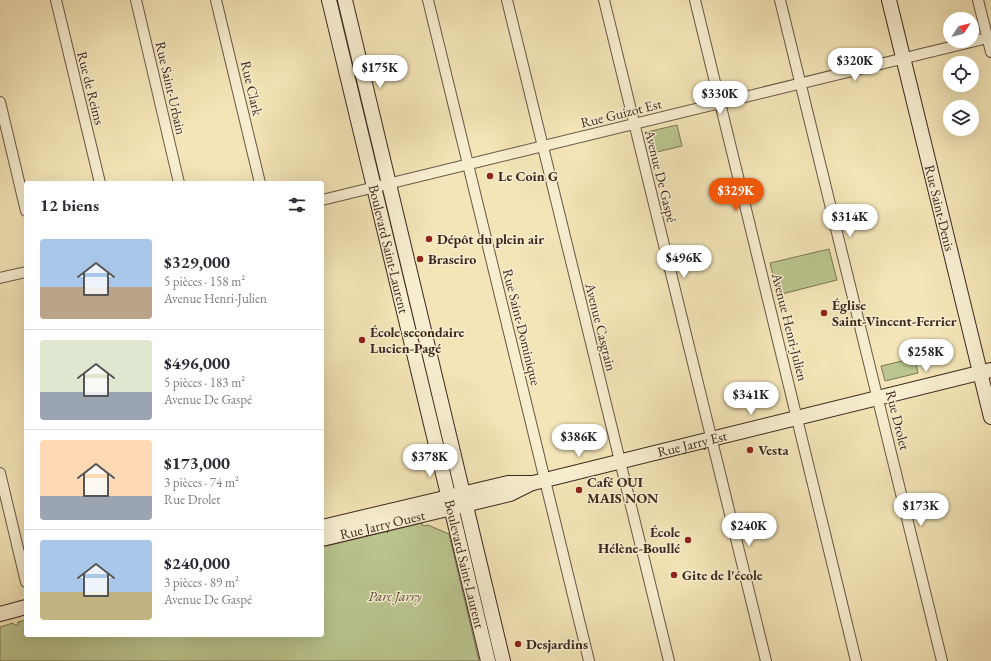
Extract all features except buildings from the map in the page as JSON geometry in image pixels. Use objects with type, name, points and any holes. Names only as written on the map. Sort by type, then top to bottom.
[{"type":"main road","name":"Boulevard Saint-Laurent","points":[[329,0],[488,661]]},
{"type":"main road","name":"Boulevard Saint-Laurent","points":[[345,0],[503,661]]},
{"type":"main road","name":"Rue Saint-Denis","points":[[889,0],[986,371],[991,417]]},
{"type":"main road","name":"Rue Jarry Est","points":[[465,499],[510,494],[539,481],[986,371]]},
{"type":"main road","name":"Rue Jarry Ouest","points":[[324,527],[465,499]]},
{"type":"main road","name":"Rue Jarry Ouest","points":[[324,538],[450,502]]},
{"type":"main road","points":[[0,614],[24,608]]},
{"type":"street","name":"Rue de Reims","points":[[56,0],[100,181]]},
{"type":"street","name":"Rue Saint-Urbain","points":[[136,0],[179,181]]},
{"type":"street","name":"Rue Clark","points":[[216,0],[260,181]]},
{"type":"street","name":"Rue Saint-Dominique","points":[[428,0],[468,165],[539,481],[589,661]]},
{"type":"street","name":"Avenue Casgrain","points":[[507,0],[669,661]]},
{"type":"street","name":"Avenue De Gaspé","points":[[604,0],[766,661]]},
{"type":"street","name":"Avenue Henri-Julien","points":[[695,0],[856,661]]},
{"type":"street","name":"Rue Drolet","points":[[780,0],[942,661]]},
{"type":"street","points":[[978,0],[989,38],[991,52]]},
{"type":"street","name":"Rue Guizot Est","points":[[324,200],[989,38]]},
{"type":"street","points":[[0,102],[24,203]]},
{"type":"street","points":[[0,278],[24,272]]},
{"type":"street","points":[[0,473],[24,574]]},
{"type":"green space","points":[[336,0],[338,0],[380,172],[378,173]]},
{"type":"green space","points":[[677,125],[682,146],[653,153],[647,132]]},
{"type":"green space","points":[[386,199],[431,386],[428,387],[384,200]]},
{"type":"green space","points":[[829,249],[837,280],[778,295],[770,263]]},
{"type":"green space","points":[[915,358],[918,373],[885,381],[881,366]]},
{"type":"green space","name":"Parc Jarry","points":[[422,523],[423,526],[428,525],[449,534],[479,661],[0,661],[0,627],[13,623],[14,625],[18,625],[18,622],[24,620],[24,637],[324,637],[324,547]]},
{"type":"place","name":"Le Coin G","points":[[490,176]]},
{"type":"place","name":"Dépôt du plein air","points":[[429,239]]},
{"type":"place","name":"Braseiro","points":[[420,259]]},
{"type":"place","name":"Église Saint-Vincent-Ferrier","points":[[824,313]]},
{"type":"place","name":"École secondaire Lucien-Pagé","points":[[362,340]]},
{"type":"place","name":"Vesta","points":[[750,450]]},
{"type":"place","name":"Café OUI MAIS NON","points":[[579,490]]},
{"type":"place","name":"École Hélène-Boullé","points":[[688,540]]},
{"type":"place","name":"Gite de l'école","points":[[674,575]]},
{"type":"place","name":"Desjardins","points":[[518,644]]}]
